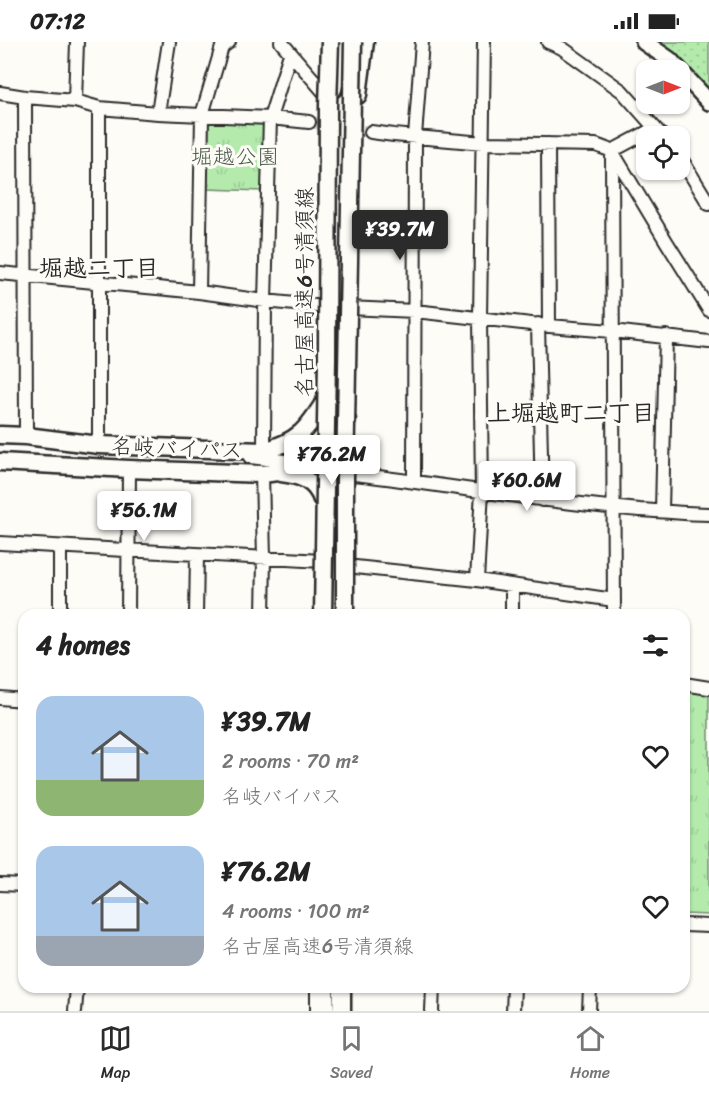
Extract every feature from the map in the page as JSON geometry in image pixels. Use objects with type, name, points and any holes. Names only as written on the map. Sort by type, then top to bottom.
[{"type":"highway","name":"名古屋高速6号清須線","points":[[322,609],[330,42]]},
{"type":"highway","points":[[325,469],[326,127],[344,42]]},
{"type":"highway","name":"名古屋高速6号清須線","points":[[346,609],[352,42]]},
{"type":"highway","points":[[322,500],[315,485],[325,469],[334,444],[347,420],[350,392],[354,309],[356,111],[365,42]]},
{"type":"highway","points":[[334,609],[339,446],[350,392]]},
{"type":"highway","name":"名岐バイパス","points":[[0,435],[99,444],[264,451],[286,444],[302,433],[325,401]]},
{"type":"highway","name":"名岐バイパス","points":[[0,462],[294,475],[325,469]]},
{"type":"highway","points":[[318,993],[318,1011]]},
{"type":"highway","points":[[325,993],[326,1011]]},
{"type":"highway","points":[[334,993],[334,1011]]},
{"type":"highway","points":[[342,993],[342,1011]]},
{"type":"main road","points":[[644,42],[670,60],[709,102]]},
{"type":"street","points":[[75,101],[77,42]]},
{"type":"street","points":[[158,113],[169,42]]},
{"type":"street","points":[[199,292],[202,115],[222,48],[229,42]]},
{"type":"street","points":[[281,42],[331,99]]},
{"type":"street","points":[[414,481],[415,137],[422,42]]},
{"type":"street","points":[[477,580],[482,491],[480,318],[484,42]]},
{"type":"street","points":[[548,42],[562,48],[622,91],[654,126]]},
{"type":"street","points":[[264,451],[270,118],[290,54]]},
{"type":"street","points":[[0,93],[75,101],[99,108],[309,122]]},
{"type":"street","points":[[25,97],[26,436]]},
{"type":"street","points":[[99,108],[99,444]]},
{"type":"street","points":[[371,132],[483,143],[596,145],[612,151],[709,310]]},
{"type":"street","points":[[612,151],[636,141]]},
{"type":"street","points":[[542,500],[548,144]]},
{"type":"street","points":[[612,151],[614,609]]},
{"type":"street","points":[[690,173],[709,204]]},
{"type":"street","points":[[0,273],[199,292],[325,307],[415,311],[709,342]]},
{"type":"street","points":[[662,511],[666,336]]},
{"type":"street","points":[[325,469],[350,392]]},
{"type":"street","points":[[196,449],[542,500],[614,508],[709,514]]},
{"type":"street","points":[[128,609],[129,469]]},
{"type":"street","points":[[325,469],[346,502],[346,609]]},
{"type":"street","points":[[263,609],[270,473]]},
{"type":"street","points":[[322,500],[322,609]]},
{"type":"street","points":[[0,543],[322,561]]},
{"type":"street","points":[[60,547],[60,609]]},
{"type":"street","points":[[196,609],[197,555]]},
{"type":"street","points":[[346,566],[477,580],[614,600]]},
{"type":"street","points":[[512,609],[513,586]]},
{"type":"street","points":[[690,685],[709,688]]},
{"type":"street","points":[[0,699],[18,699]]},
{"type":"street","points":[[0,884],[18,885]]},
{"type":"street","points":[[690,925],[709,926]]},
{"type":"street","points":[[75,1011],[76,993]]},
{"type":"street","points":[[348,1011],[349,993]]},
{"type":"street","points":[[432,1011],[433,993]]},
{"type":"street","points":[[513,1011],[514,993]]},
{"type":"street","points":[[589,1011],[590,993]]},
{"type":"green space","points":[[655,42],[709,42],[709,92],[690,74],[690,60],[674,60]]},
{"type":"green space","name":"堀越公園","points":[[209,117],[263,123],[262,191],[207,189]]},
{"type":"green space","points":[[690,688],[709,690],[709,915],[690,914]]},
{"type":"tunnel","points":[[309,122],[371,132]]},
{"type":"district","name":"堀越二丁目","points":[[99,268]]},
{"type":"district","name":"上堀越町二丁目","points":[[571,413]]}]
